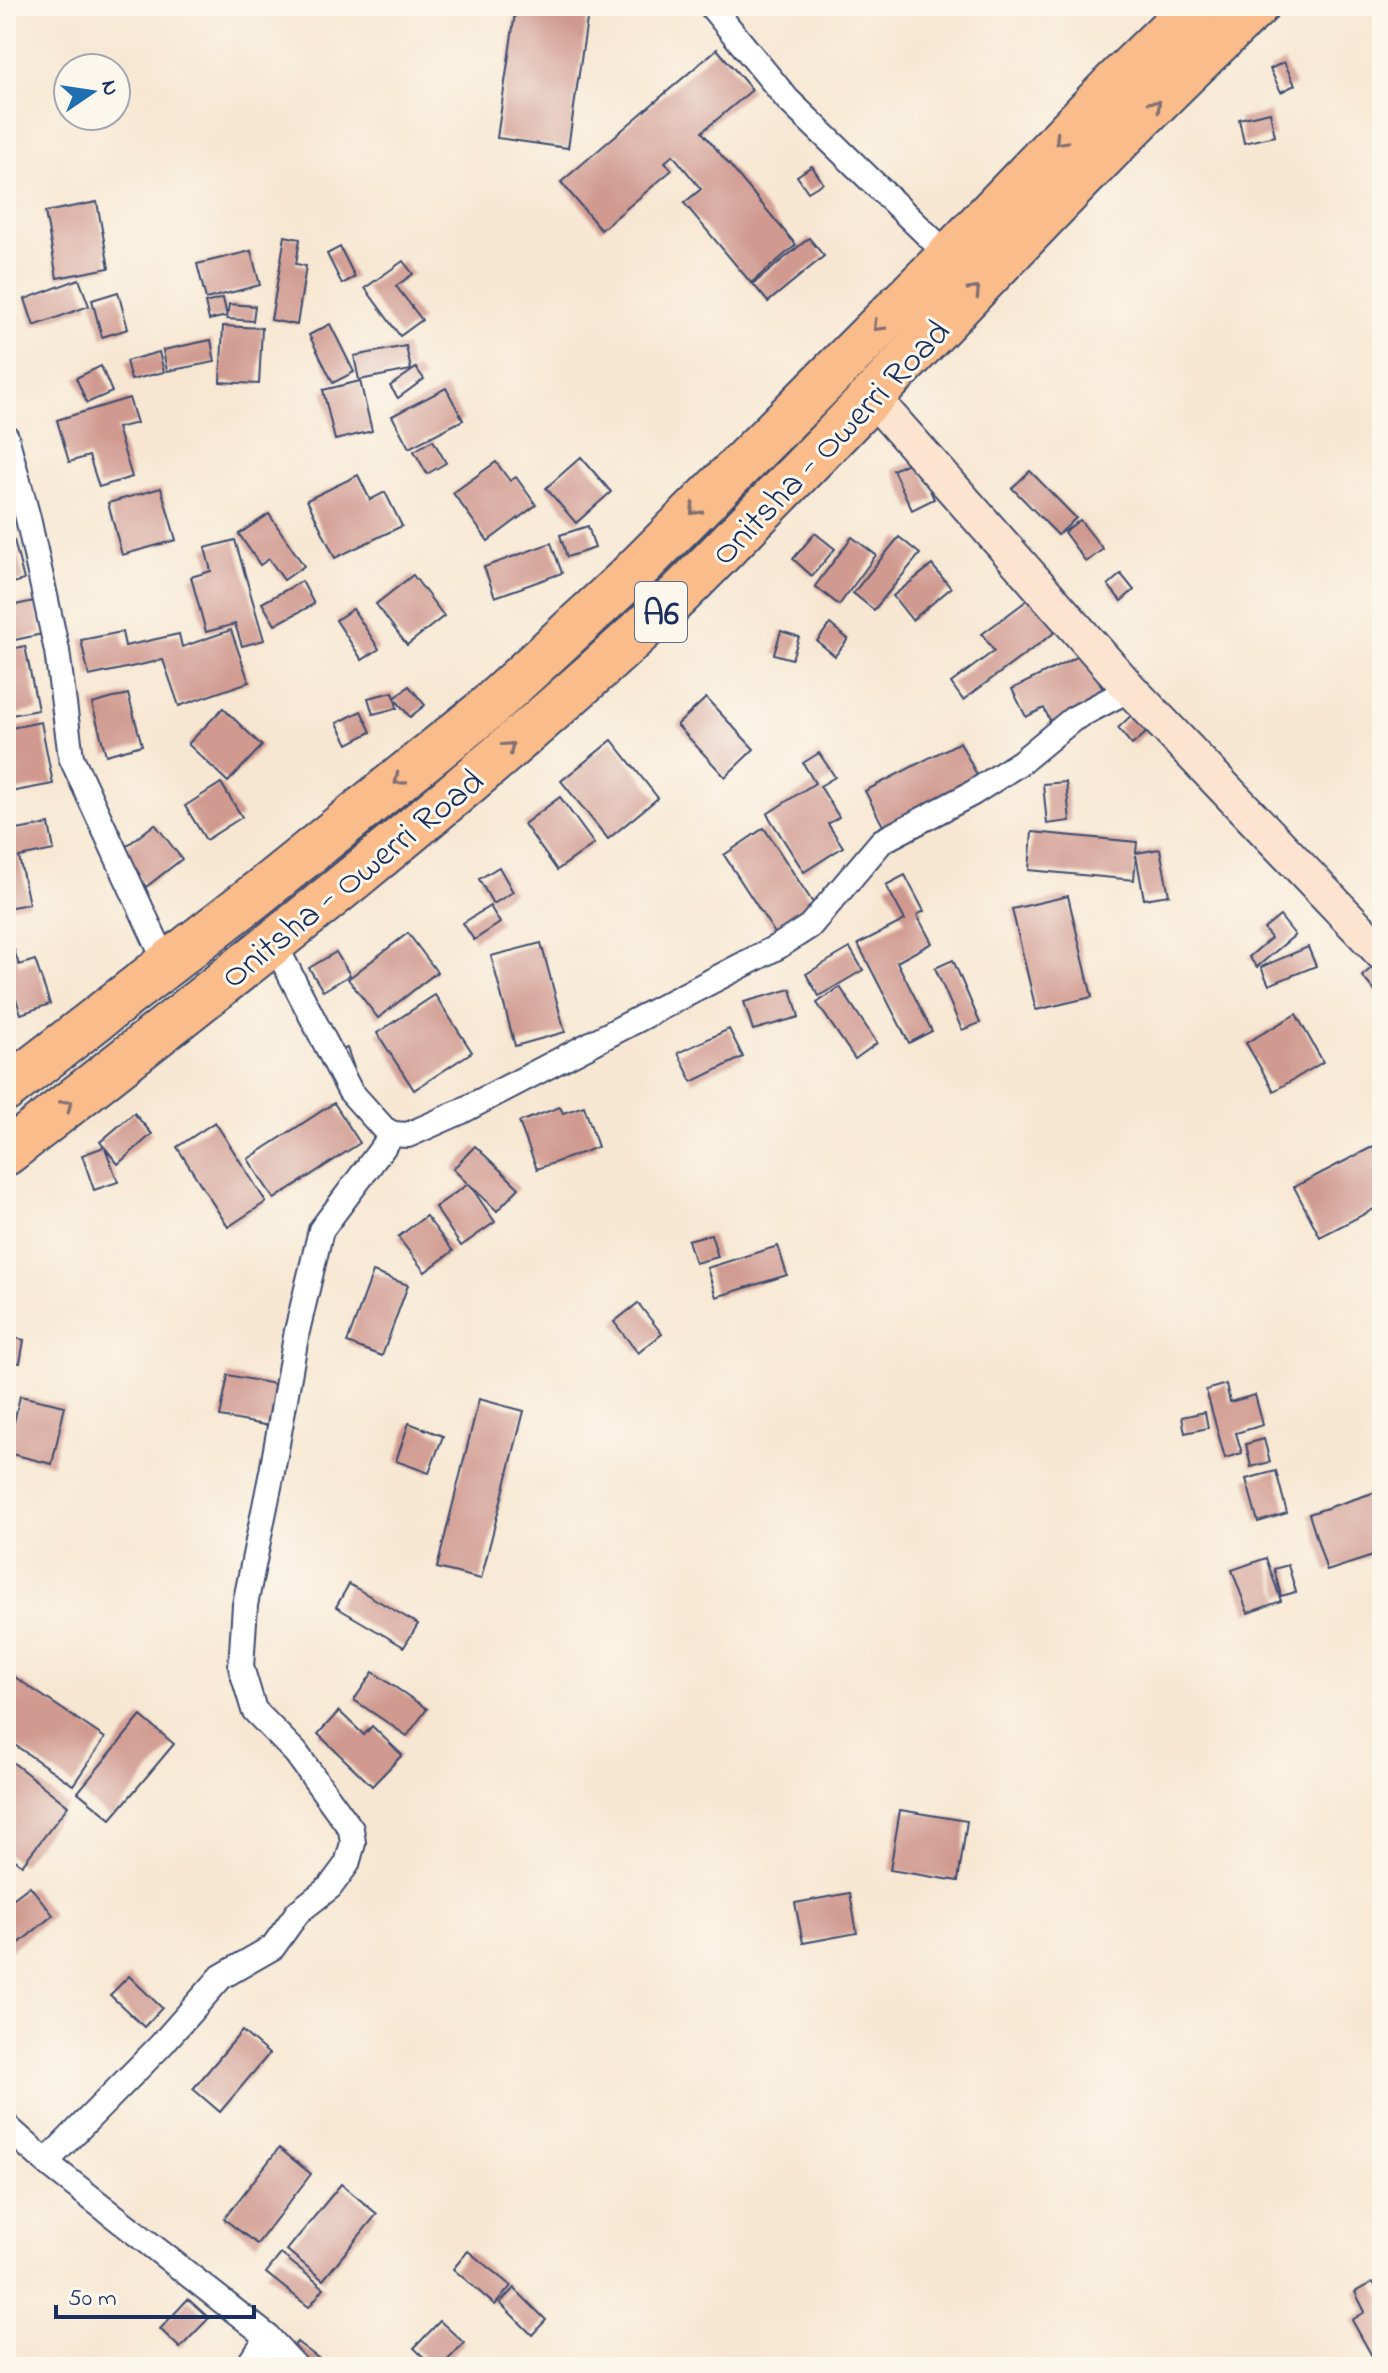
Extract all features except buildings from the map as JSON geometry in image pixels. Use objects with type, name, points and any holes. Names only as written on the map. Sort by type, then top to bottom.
[{"type":"highway","name":"Onitsha - Owerri Road","points":[[6,1089],[251,899],[484,711],[624,582],[1194,6]]},
{"type":"highway","name":"Onitsha - Owerri Road","points":[[6,1153],[449,800],[665,608],[873,398],[1091,170],[1256,6]]},
{"type":"street","points":[[711,6],[787,99],[949,256]]},
{"type":"street","points":[[873,398],[1130,689],[1382,953]]},
{"type":"street","points":[[6,437],[28,518],[57,651],[71,757],[166,963]]},
{"type":"street","points":[[273,941],[350,1091],[384,1129],[393,1134],[408,1135],[460,1112],[779,946],[810,926],[882,841],[973,793],[1021,762],[1073,719],[1130,689]]},
{"type":"street","points":[[46,2162],[161,2045],[221,1977],[273,1947],[298,1912],[330,1887],[347,1864],[353,1843],[351,1829],[296,1753],[254,1710],[241,1667],[245,1605],[297,1331],[321,1230],[393,1134]]},
{"type":"street","points":[[6,2126],[46,2162],[268,2337],[296,2367]]},
{"type":"street","points":[[247,2367],[268,2337]]}]
